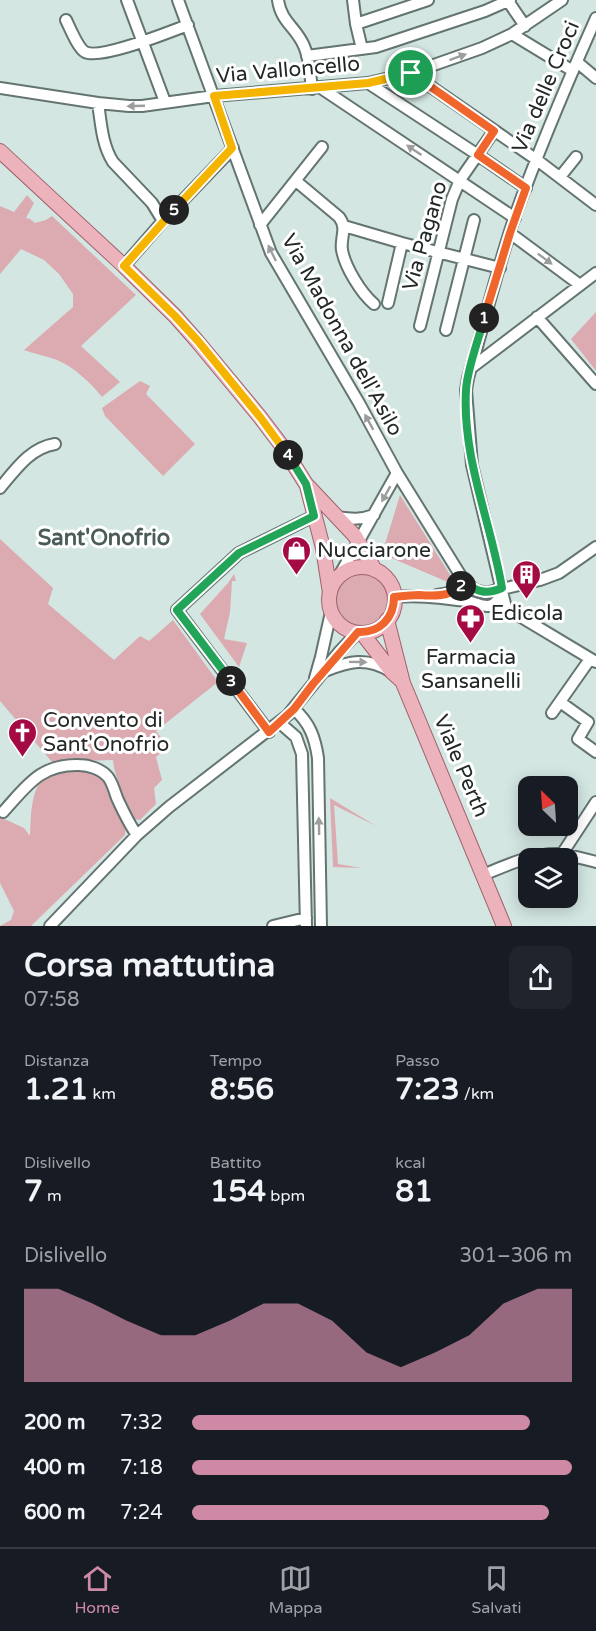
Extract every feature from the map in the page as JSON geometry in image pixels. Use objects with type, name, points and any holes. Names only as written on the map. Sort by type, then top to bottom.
[{"type":"main road","points":[[0,152],[175,316],[271,431],[306,484],[360,542],[375,570]]},
{"type":"main road","points":[[306,484],[323,548],[330,593]]},
{"type":"main road","points":[[366,567],[382,574],[388,580],[394,597],[392,613],[380,627],[372,631],[360,632],[342,626],[331,612],[329,603],[333,584],[339,576],[356,568],[366,567]]},
{"type":"main road","name":"Viale Perth","points":[[387,620],[403,683],[504,926]]},
{"type":"main road","points":[[360,632],[403,683]]},
{"type":"street","points":[[127,0],[165,102]]},
{"type":"street","name":"Via Madonna dell'Asilo","points":[[178,0],[271,253],[398,473],[464,581]]},
{"type":"street","points":[[278,0],[280,12],[303,45],[317,88],[515,218]]},
{"type":"street","points":[[353,0],[362,49]]},
{"type":"street","points":[[356,24],[428,0]]},
{"type":"street","name":"Via Valloncello","points":[[0,88],[98,104],[129,106],[214,96],[368,83],[411,73],[482,48],[512,34],[562,0]]},
{"type":"street","points":[[307,56],[362,49],[398,40],[485,11],[506,1],[525,26]]},
{"type":"street","name":"Via delle Croci","points":[[593,661],[506,608],[497,590],[472,465],[466,390],[515,218],[596,18]]},
{"type":"street","points":[[66,21],[80,48],[95,54],[188,25]]},
{"type":"street","points":[[512,34],[575,66],[594,73]]},
{"type":"street","points":[[411,73],[595,201]]},
{"type":"street","points":[[368,83],[526,188]]},
{"type":"street","points":[[98,104],[109,156],[152,203],[163,221]]},
{"type":"street","name":"Via Pagano","points":[[420,326],[452,199],[460,180],[494,131]]},
{"type":"street","points":[[260,225],[322,147]]},
{"type":"street","points":[[124,266],[232,148]]},
{"type":"street","points":[[560,177],[576,157]]},
{"type":"street","points":[[296,181],[339,217],[344,226],[341,248],[344,256],[364,295],[374,304]]},
{"type":"street","points":[[446,330],[474,220]]},
{"type":"street","points":[[344,226],[500,268]]},
{"type":"street","points":[[510,233],[580,285]]},
{"type":"street","points":[[388,303],[402,243]]},
{"type":"street","points":[[471,368],[596,273]]},
{"type":"street","points":[[537,317],[596,384]]},
{"type":"street","points":[[0,488],[30,453],[56,444]]},
{"type":"street","points":[[339,576],[398,473]]},
{"type":"street","points":[[337,517],[364,519],[374,515]]},
{"type":"street","points":[[269,732],[177,610],[239,553],[314,516]]},
{"type":"street","points":[[428,597],[451,593],[464,581],[475,590],[485,593],[552,577],[596,547]]},
{"type":"street","points":[[394,597],[419,595],[486,606],[496,603],[499,599],[497,590]]},
{"type":"street","points":[[313,684],[331,612]]},
{"type":"street","points":[[50,926],[136,835],[169,807],[280,723],[360,632]]},
{"type":"street","points":[[552,713],[593,661]]},
{"type":"street","points":[[325,671],[350,662],[370,662],[392,672]]},
{"type":"street","points":[[560,702],[588,722],[578,739],[596,752]]},
{"type":"street","points":[[294,709],[308,724],[316,747],[321,926]]},
{"type":"street","points":[[273,926],[306,922],[302,754],[296,737],[280,723]]},
{"type":"street","points":[[3,812],[42,772],[54,767],[87,765],[99,770],[109,778],[123,813],[136,835]]},
{"type":"street","points":[[566,848],[596,802]]},
{"type":"street","points":[[578,858],[596,862]]},
{"type":"street","points":[[483,875],[518,861]]},
{"type":"street","points":[[304,867],[320,866]]},
{"type":"shaded area","points":[[27,195],[34,203],[26,218],[35,223],[52,216],[136,295],[81,346],[120,382],[102,397],[70,367],[57,360],[24,350],[73,307],[73,294],[59,274],[44,260],[21,249],[0,274],[0,206],[14,212]]},
{"type":"shaded area","points":[[596,312],[596,371],[571,339]]},
{"type":"shaded area","points":[[140,381],[150,386],[146,394],[195,444],[163,476],[105,416],[102,408]]},
{"type":"shaded area","points":[[400,495],[457,586],[382,554]]},
{"type":"shaded area","points":[[0,539],[53,588],[48,604],[114,660],[140,636],[149,641],[173,620],[218,682],[156,731],[168,747],[156,757],[162,780],[154,788],[156,804],[140,820],[133,819],[122,801],[113,760],[52,762],[0,701]]},
{"type":"shaded area","points":[[362,573],[372,575],[380,581],[386,589],[388,599],[386,609],[380,617],[372,623],[362,625],[352,623],[344,617],[338,609],[336,599],[338,589],[344,581],[352,575]]},
{"type":"shaded area","points":[[234,574],[236,581],[232,581],[230,612],[224,639],[247,643],[239,667],[200,614]]},
{"type":"shaded area","points":[[68,765],[93,767],[111,789],[126,826],[125,835],[31,926],[0,926],[11,920],[14,911],[0,883],[0,817],[24,828],[30,836],[32,804],[37,788],[46,775]]},
{"type":"shaded area","points":[[330,798],[376,826],[334,805],[338,864],[362,868],[333,867]]},
{"type":"place","name":"Nucciarone","points":[[296,576]]},
{"type":"place","name":"Edicola","points":[[527,600]]},
{"type":"place","name":"Farmacia Sansanelli","points":[[471,644]]},
{"type":"place","name":"Convento di Sant'Onofrio","points":[[22,758]]},
{"type":"district","name":"Sant'Onofrio","points":[[104,538]]},
{"type":"route","points":[[411,73],[494,131],[478,155],[526,188],[487,308],[466,390],[472,465],[502,588],[485,593],[475,590],[464,581],[451,593],[428,597],[419,595],[394,597],[392,613],[387,620],[372,631],[358,632],[294,709],[269,732],[177,610],[239,553],[314,516],[306,484],[282,446],[205,350],[175,316],[124,266],[232,148],[214,96],[368,83],[411,73]]}]
